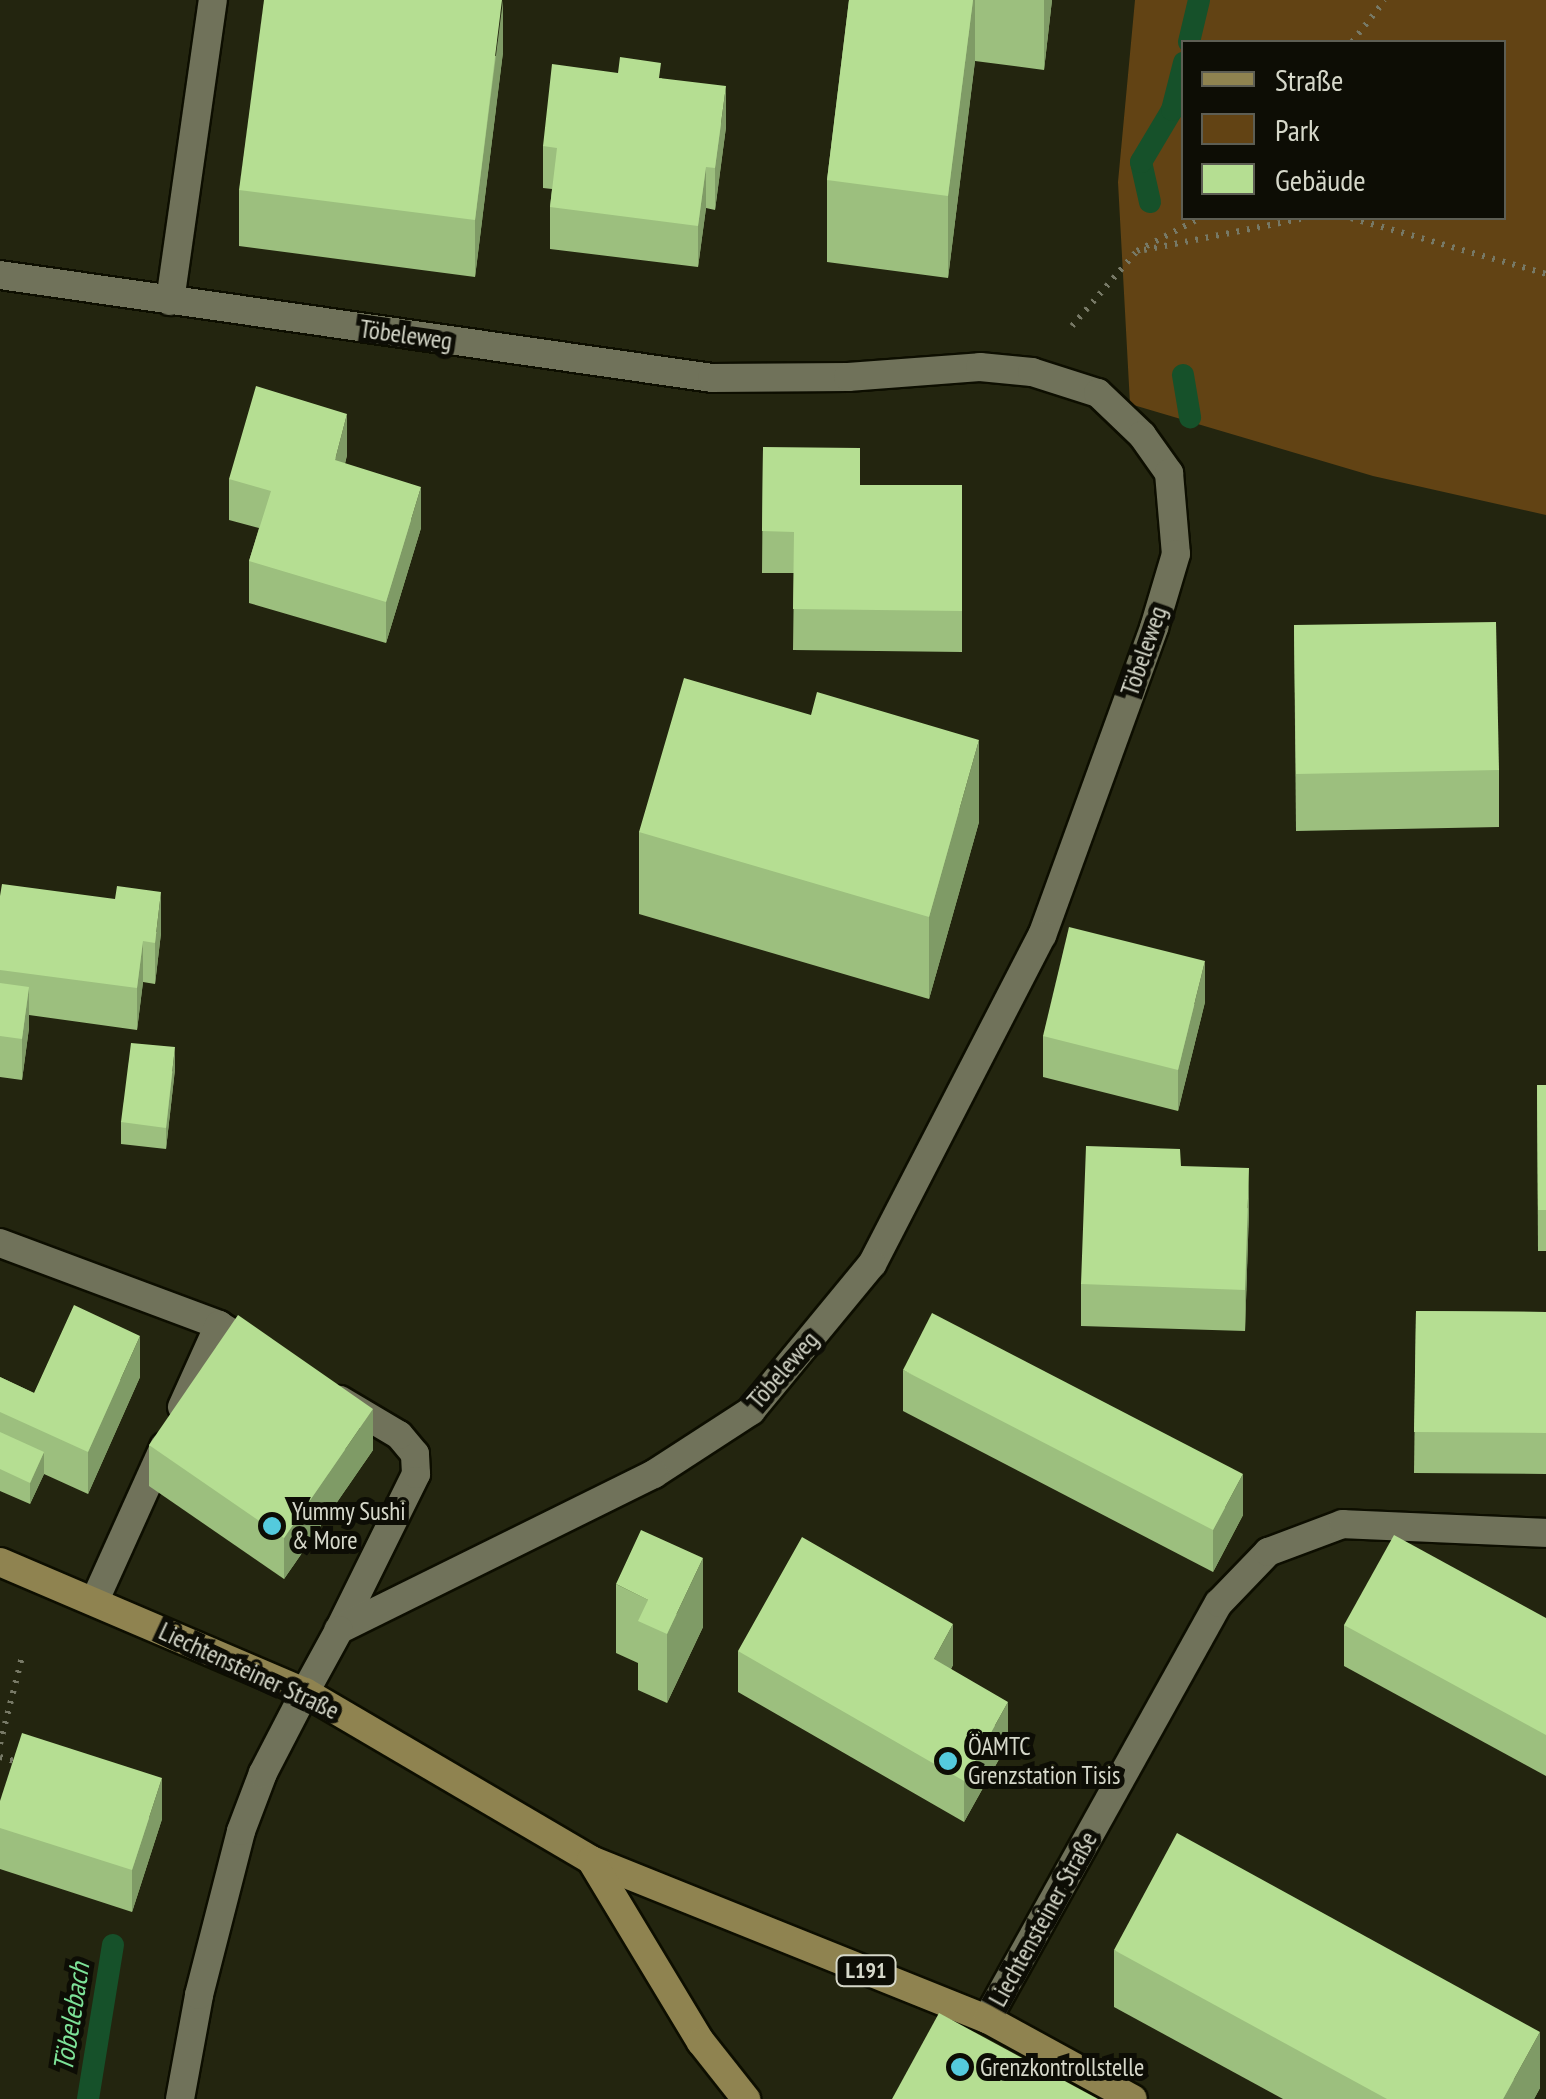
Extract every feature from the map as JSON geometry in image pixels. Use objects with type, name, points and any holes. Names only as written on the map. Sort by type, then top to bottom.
[{"type":"main road","name":"Liechtensteiner Straße","points":[[0,1562],[305,1692],[591,1860],[987,2019],[1133,2099]]},
{"type":"main road","name":"Liechtensteiner Straße","points":[[591,1860],[701,2042],[746,2099]]},
{"type":"street","points":[[170,301],[212,0]]},
{"type":"street","name":"Töbeleweg","points":[[0,274],[712,378],[848,377],[980,367],[1032,372],[1098,392],[1142,435],[1169,472],[1176,554],[1154,628],[1042,935],[872,1264],[751,1410],[654,1474],[338,1630]]},
{"type":"street","points":[[0,1243],[219,1326],[284,1366]]},
{"type":"street","points":[[94,1600],[219,1326]]},
{"type":"street","points":[[180,2099],[199,1995],[240,1831],[263,1773],[410,1491],[415,1454],[399,1436],[317,1386]]},
{"type":"street","name":"Liechtensteiner Straße","points":[[987,2019],[1219,1603],[1268,1552],[1343,1524],[1546,1533]]},
{"type":"path","points":[[1354,40],[1385,0]]},
{"type":"path","points":[[1032,372],[1137,251],[1196,220]]},
{"type":"path","points":[[1137,251],[1295,220]]},
{"type":"path","points":[[1359,220],[1546,274]]},
{"type":"path","points":[[0,1744],[22,1656]]},
{"type":"path","points":[[0,1757],[38,1768]]},
{"type":"green space","points":[[1135,0],[1546,0],[1546,515],[1373,476],[1130,404],[1118,182]]},
{"type":"building","points":[[264,0],[502,0],[475,220],[239,190]]},
{"type":"building","points":[[849,0],[973,0],[948,196],[827,180]]},
{"type":"building","points":[[620,57],[661,63],[659,78],[726,86],[715,168],[706,167],[698,226],[550,207],[557,148],[543,146],[552,64],[618,73]]},
{"type":"building","points":[[256,386],[347,414],[335,460],[421,487],[386,602],[249,561],[271,491],[229,479]]},
{"type":"building","points":[[763,447],[860,448],[860,485],[962,485],[962,611],[793,609],[794,532],[762,531]]},
{"type":"building","points":[[1496,622],[1499,770],[1296,774],[1294,625]]},
{"type":"building","points":[[684,678],[811,715],[817,692],[979,740],[929,917],[639,832]]},
{"type":"building","points":[[2,884],[115,899],[117,886],[161,892],[155,943],[143,941],[137,988],[0,970]]},
{"type":"building","points":[[1069,927],[1205,961],[1178,1070],[1043,1036]]},
{"type":"building","points":[[0,983],[29,987],[22,1039],[0,1036]]},
{"type":"building","points":[[131,1043],[175,1047],[166,1128],[121,1122]]},
{"type":"building","points":[[1537,1085],[1546,1085],[1546,1210],[1538,1210]]},
{"type":"building","points":[[1086,1146],[1180,1149],[1181,1166],[1249,1168],[1245,1290],[1081,1284]]},
{"type":"building","points":[[74,1305],[140,1336],[88,1452],[0,1412],[0,1377],[34,1393]]},
{"type":"building","points":[[1416,1311],[1546,1312],[1546,1433],[1414,1432]]},
{"type":"building","points":[[932,1313],[1243,1474],[1213,1530],[903,1370]]},
{"type":"building","points":[[238,1315],[373,1409],[284,1538],[149,1445]]},
{"type":"building","points":[[0,1432],[44,1452],[30,1483],[0,1469]]},
{"type":"building","points":[[641,1530],[703,1558],[667,1634],[638,1621],[648,1600],[616,1584]]},
{"type":"building","points":[[1394,1535],[1546,1618],[1546,1735],[1344,1625]]},
{"type":"building","points":[[802,1537],[953,1624],[934,1659],[1008,1702],[964,1781],[738,1651]]},
{"type":"building","points":[[22,1733],[162,1778],[132,1870],[0,1828],[0,1801]]},
{"type":"building","points":[[1177,1833],[1540,2032],[1503,2099],[1387,2099],[1114,1950]]},
{"type":"building","points":[[939,2013],[1098,2099],[892,2099]]},
{"type":"waterway","name":"Töbelebach","points":[[1189,40],[1199,0]]},
{"type":"waterway","name":"Töbelebach","points":[[1150,202],[1141,162],[1172,110],[1181,75]]},
{"type":"waterway","name":"Töbelebach","points":[[1183,375],[1190,417]]},
{"type":"waterway","name":"Töbelebach","points":[[88,2099],[113,1945]]},
{"type":"place","name":"Yummy Sushi & More","points":[[272,1526]]},
{"type":"place","name":"ÖAMTC Grenzstation Tisis","points":[[948,1761]]},
{"type":"place","name":"Grenzkontrollstelle","points":[[960,2067]]}]
